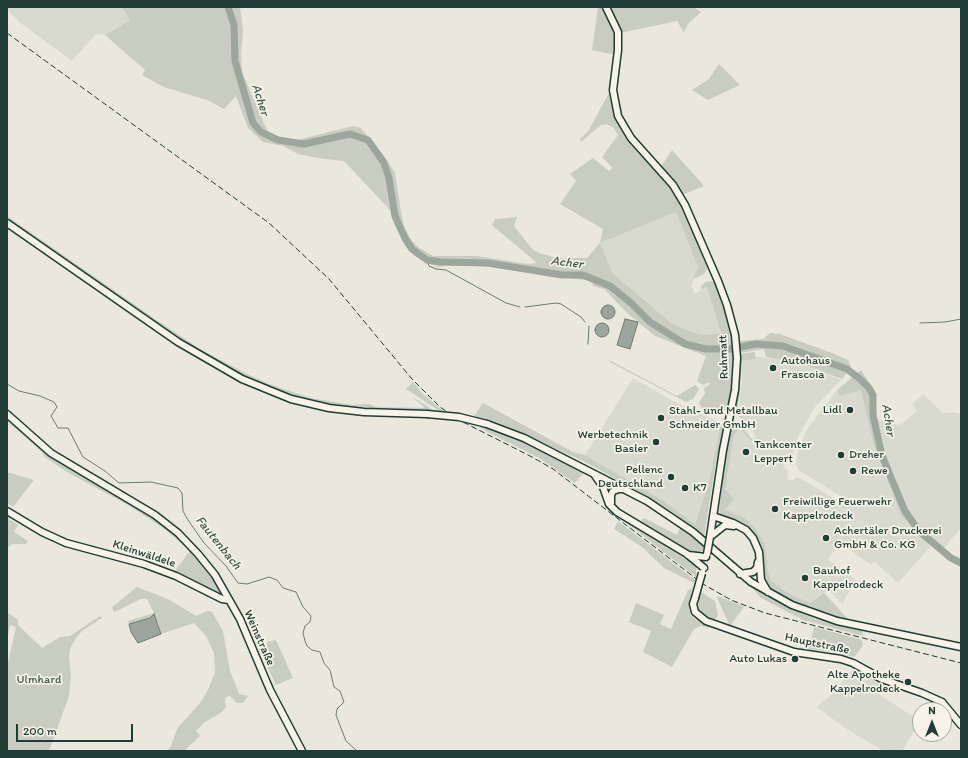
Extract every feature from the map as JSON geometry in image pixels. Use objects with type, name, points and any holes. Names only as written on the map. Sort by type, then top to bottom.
[{"type":"street","name":"Ruhmatt","points":[[606,7],[618,32],[618,50],[613,90],[618,116],[631,138],[673,185],[685,205],[727,305],[736,342],[737,352],[735,390],[723,450],[713,518],[714,528],[710,537],[703,571],[695,598]]},
{"type":"street","points":[[7,223],[178,342],[242,379],[291,399],[329,408],[364,412],[427,414],[459,417],[486,424],[524,438],[628,490],[682,524],[740,574],[771,595],[805,611],[837,621],[961,647]]},
{"type":"street","name":"Weinstraße","points":[[7,414],[51,453],[155,515],[185,541],[216,575],[240,619],[270,690],[302,751]]},
{"type":"street","points":[[590,470],[604,487],[609,504],[617,512],[686,554],[703,571]]},
{"type":"street","points":[[612,507],[611,499],[613,491],[619,488],[628,490]]},
{"type":"street","name":"Kleinwäldele","points":[[7,511],[50,536],[66,543],[144,564],[176,576],[222,599],[229,600]]},
{"type":"street","points":[[713,518],[725,525]]},
{"type":"street","points":[[713,518],[741,527],[753,538],[759,558],[761,580],[771,595]]},
{"type":"street","points":[[714,528],[725,525],[741,527]]},
{"type":"street","points":[[686,554],[706,555]]},
{"type":"street","points":[[740,574],[753,572],[757,568],[759,558]]},
{"type":"street","name":"Hauptstraße","points":[[695,598],[693,604],[695,612],[706,621],[794,652],[841,659],[853,663],[882,679],[922,693],[942,702],[961,724]]},
{"type":"shaded area","points":[[7,7],[122,7],[130,20],[105,35],[96,34],[72,61],[19,22],[7,10]]},
{"type":"shaded area","points":[[676,212],[698,267],[692,285],[694,294],[707,287],[721,333],[707,335],[694,333],[671,324],[611,273],[600,243]]},
{"type":"shaded area","points":[[605,305],[611,305],[615,309],[615,315],[611,319],[605,319],[601,315],[601,309]]},
{"type":"shaded area","points":[[625,319],[638,322],[630,349],[617,345]]},
{"type":"shaded area","points":[[599,323],[605,323],[609,327],[609,333],[605,337],[599,337],[595,333],[595,327]]},
{"type":"shaded area","points":[[755,356],[801,364],[841,380],[815,407],[798,437],[791,461],[785,462],[783,466],[788,471],[787,480],[793,480],[798,477],[838,501],[841,496],[798,470],[796,464],[797,455],[806,431],[837,390],[839,396],[861,389],[873,442],[901,515],[932,545],[898,583],[874,561],[871,565],[840,543],[828,559],[856,580],[842,604],[829,590],[810,603],[788,593],[771,581],[768,571],[765,544],[755,528],[724,510],[734,499],[725,489],[734,435],[740,429],[751,441],[756,437],[749,421],[738,412],[741,392],[742,361],[755,359]]},
{"type":"shaded area","points":[[633,378],[675,402],[721,423],[709,483],[695,524],[665,502],[585,455]]},
{"type":"shaded area","points":[[923,394],[943,413],[953,412],[961,414],[961,528],[944,548],[916,523],[905,510],[889,465],[876,420],[892,422],[898,425],[903,423],[917,411],[912,404]]},
{"type":"shaded area","points":[[154,614],[161,634],[138,643],[131,632],[129,624],[150,618]]},
{"type":"shaded area","points":[[854,668],[885,685],[880,695],[912,716],[912,734],[902,751],[884,751],[851,732],[816,707],[829,697]]},
{"type":"green space","points":[[122,7],[240,7],[243,30],[241,55],[242,72],[267,130],[274,135],[288,140],[297,140],[353,126],[361,128],[385,157],[395,173],[403,224],[410,238],[418,247],[433,256],[477,256],[528,264],[537,263],[492,225],[495,219],[517,217],[514,226],[533,250],[542,254],[558,258],[587,258],[600,243],[612,273],[671,323],[694,333],[707,335],[721,333],[707,287],[701,289],[701,286],[706,282],[712,281],[715,283],[731,327],[735,366],[730,403],[728,407],[725,410],[717,411],[702,408],[699,403],[705,393],[704,388],[710,384],[709,382],[703,385],[697,381],[706,356],[655,336],[626,312],[604,289],[593,286],[591,281],[489,267],[452,264],[438,267],[424,262],[413,255],[404,244],[395,226],[390,210],[344,161],[298,154],[283,146],[263,142],[248,128],[236,96],[224,109],[207,100],[164,87],[142,75],[145,70],[105,35],[130,20]]},
{"type":"green space","points":[[598,7],[604,7],[616,33],[616,55],[592,50]]},
{"type":"green space","points":[[608,7],[693,7],[701,12],[688,24],[684,32],[677,21],[620,33]]},
{"type":"green space","points":[[719,64],[740,85],[708,100],[692,90],[709,79]]},
{"type":"green space","points":[[611,89],[614,110],[620,123],[645,159],[674,191],[687,215],[708,267],[704,274],[693,279],[698,267],[676,212],[600,243],[603,229],[560,204],[576,181],[570,174],[593,158],[609,171],[613,168],[602,157],[618,135],[614,128],[607,124],[601,125],[581,142],[580,139],[589,130]]},
{"type":"green space","points":[[672,150],[704,186],[682,195],[660,168]]},
{"type":"green space","points":[[7,216],[200,349],[247,374],[269,384],[311,398],[353,405],[369,404],[376,407],[424,407],[411,396],[433,410],[342,407],[304,399],[262,384],[220,364],[190,347],[62,260],[7,220]]},
{"type":"green space","points":[[770,333],[780,334],[832,353],[848,360],[851,366],[842,379],[801,364],[766,357],[764,349],[739,353],[739,341],[763,339]]},
{"type":"green space","points":[[755,352],[755,359],[742,361],[737,412],[748,421],[752,432],[744,420],[737,415],[735,408],[739,354]]},
{"type":"green space","points":[[609,360],[677,396],[695,385],[699,389],[693,399],[686,402],[610,362]]},
{"type":"green space","points":[[861,370],[872,387],[880,435],[905,510],[916,523],[944,549],[941,553],[918,533],[901,515],[873,442],[861,390],[839,396],[837,390]]},
{"type":"green space","points":[[413,382],[423,394],[443,411],[438,410],[406,389]]},
{"type":"green space","points":[[483,403],[573,452],[585,455],[665,502],[695,524],[709,483],[721,423],[725,424],[716,461],[704,537],[675,514],[647,496],[585,462],[531,437],[474,416]]},
{"type":"green space","points":[[7,417],[45,450],[165,526],[206,565],[224,595],[222,597],[207,587],[175,571],[190,551],[166,530],[128,505],[67,472],[45,457],[43,453],[7,421]]},
{"type":"green space","points":[[480,425],[510,434],[585,471],[575,483],[539,458],[480,428]]},
{"type":"green space","points":[[737,425],[742,427],[753,440],[751,441],[740,429],[734,435],[725,489],[734,499],[725,510],[744,518],[755,528],[765,544],[768,571],[771,581],[788,593],[810,603],[824,593],[849,620],[825,615],[775,593],[765,584],[763,578],[761,550],[752,533],[739,523],[721,516],[719,512],[725,454],[730,429]]},
{"type":"green space","points":[[7,472],[34,480],[13,507],[7,503]]},
{"type":"green space","points":[[607,505],[648,533],[647,534],[689,561],[696,567],[696,577],[606,507]]},
{"type":"green space","points":[[7,517],[18,525],[14,532],[28,541],[26,544],[12,544],[7,548]]},
{"type":"green space","points":[[644,518],[677,535],[681,526],[704,545],[703,551],[694,554],[687,551],[640,522]]},
{"type":"green space","points":[[618,521],[695,580],[694,583],[664,568],[642,547],[614,529]]},
{"type":"green space","points":[[748,583],[790,608],[815,619],[862,630],[863,636],[803,620],[761,598]]},
{"type":"green space","points":[[137,587],[168,599],[196,616],[208,611],[212,612],[223,631],[230,671],[239,694],[248,696],[243,703],[237,703],[230,696],[226,697],[226,707],[222,712],[205,722],[196,731],[200,736],[184,751],[167,751],[171,746],[177,729],[200,703],[208,690],[215,672],[214,653],[206,636],[194,623],[161,634],[158,622],[150,618],[129,624],[128,621],[154,613],[147,599],[141,599],[114,612],[112,607]]},
{"type":"green space","points":[[692,589],[689,608],[691,615],[696,620],[710,627],[701,626],[694,629],[672,667],[643,652],[651,631],[629,622],[636,603],[664,615],[660,624],[671,629],[688,590]]},
{"type":"green space","points":[[701,592],[715,601],[718,614],[716,619],[711,620],[698,612],[697,601]]},
{"type":"green space","points":[[718,596],[744,607],[730,626],[717,598]]},
{"type":"green space","name":"Ulmhard","points":[[7,612],[18,620],[18,625],[42,648],[60,637],[70,636],[100,616],[102,618],[82,631],[70,649],[69,656],[71,676],[69,696],[49,751],[7,751],[7,667],[16,627],[10,625],[7,640]]},
{"type":"green space","points":[[814,627],[862,640],[863,646],[854,657],[840,653],[809,649]]},
{"type":"green space","points":[[276,640],[293,678],[276,685],[266,664],[267,642]]},
{"type":"waterway","name":"Acher","points":[[228,7],[234,25],[235,61],[253,123],[261,132],[278,140],[304,144],[350,134],[368,140],[384,163],[389,178],[395,216],[405,238],[412,249],[427,260],[441,262],[488,263],[562,275],[583,275],[610,286],[631,303],[650,322],[685,344],[706,349],[730,349],[756,344],[783,346],[847,369],[860,379],[869,388],[873,395],[873,415],[882,456],[905,511],[919,531],[951,558],[961,563]]},
{"type":"waterway","points":[[427,260],[429,266],[436,269],[446,270],[506,303],[520,307]]},
{"type":"waterway","points":[[525,307],[556,303],[561,304],[581,317],[585,322]]},
{"type":"waterway","points":[[920,323],[945,322],[961,319]]},
{"type":"waterway","points":[[588,344],[589,326]]},
{"type":"waterway","name":"Fautenbach","points":[[7,384],[19,391],[40,396],[54,402],[57,407],[51,416],[58,428],[68,428],[83,457],[105,471],[119,483],[151,482],[178,488],[182,493],[183,511],[188,520],[204,543],[226,566],[238,583],[247,584],[269,577],[277,580],[283,588],[296,592],[303,607],[311,616],[310,622],[305,626],[303,633],[305,641],[307,646],[312,650],[320,652],[324,663],[330,670],[334,687],[340,691],[344,702],[337,709],[336,715],[346,741],[357,751]]},
{"type":"railway","points":[[7,33],[269,223],[329,279],[412,379],[440,407],[459,420],[553,469],[703,584],[731,600],[765,613],[961,663]]},
{"type":"place","name":"Autohaus Frascoia","points":[[773,368]]},
{"type":"place","name":"Lidl","points":[[850,410]]},
{"type":"place","name":"Stahl- und Metallbau Schneider GmbH","points":[[661,418]]},
{"type":"place","name":"Werbetechnik Basler","points":[[656,442]]},
{"type":"place","name":"Tankcenter Leppert","points":[[746,452]]},
{"type":"place","name":"Dreher","points":[[841,455]]},
{"type":"place","name":"Rewe","points":[[853,471]]},
{"type":"place","name":"Pellenc Deutschland","points":[[671,477]]},
{"type":"place","name":"K7","points":[[685,488]]},
{"type":"place","name":"Freiwillige Feuerwehr Kappelrodeck","points":[[775,509]]},
{"type":"place","name":"Achertäler Druckerei GmbH & Co. KG","points":[[826,538]]},
{"type":"place","name":"Bauhof Kappelrodeck","points":[[805,578]]},
{"type":"place","name":"Auto Lukas","points":[[795,659]]},
{"type":"place","name":"Alte Apotheke Kappelrodeck","points":[[908,682]]}]
